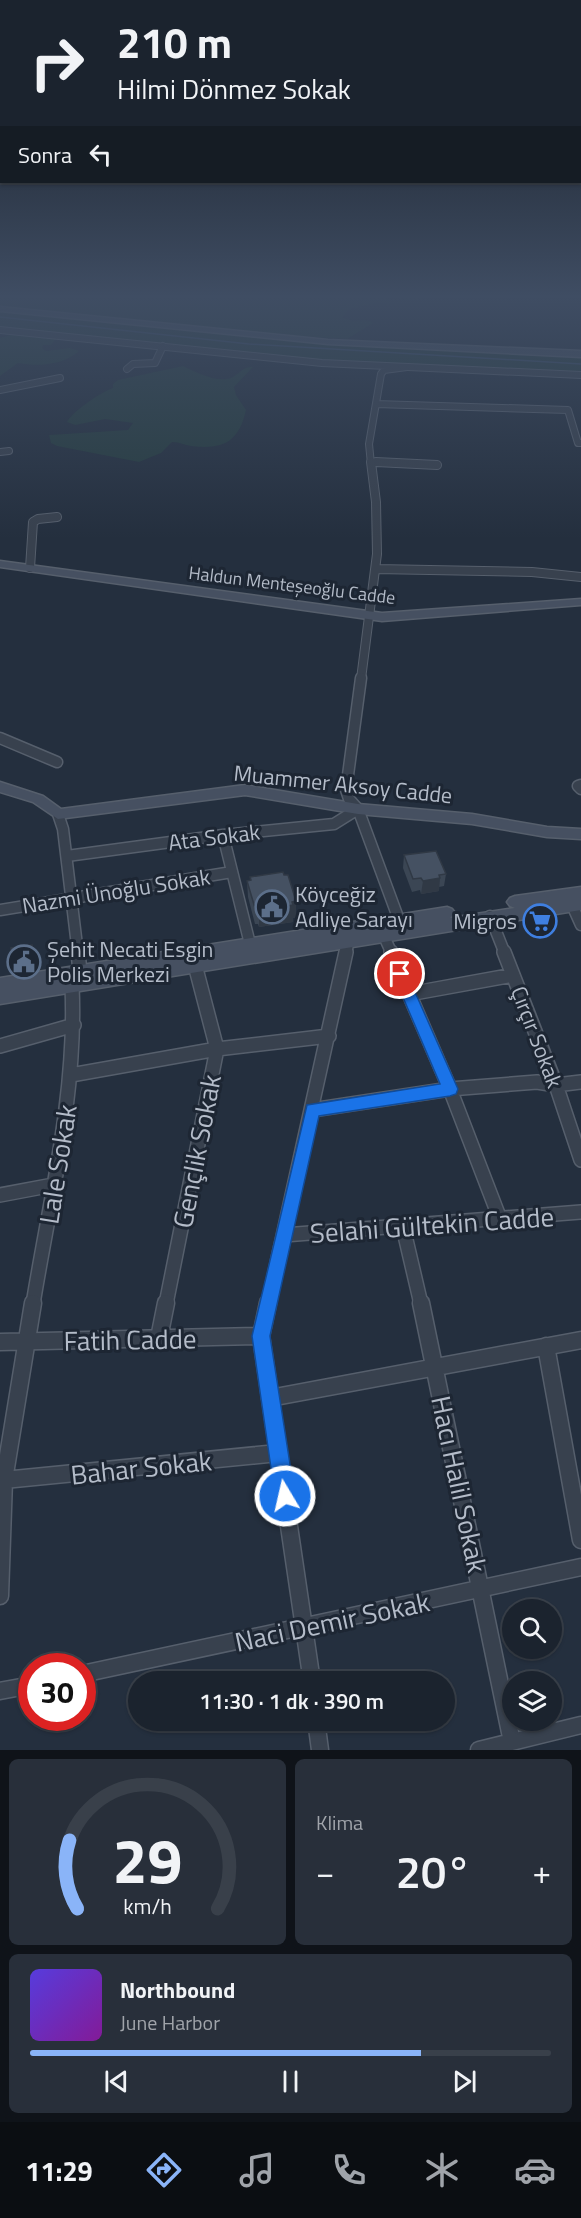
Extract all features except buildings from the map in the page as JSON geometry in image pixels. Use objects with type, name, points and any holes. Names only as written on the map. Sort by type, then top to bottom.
[{"type":"street","points":[[380,376],[370,436],[376,502],[376,569],[354,715],[346,790],[358,809],[399,920]]},
{"type":"street","points":[[0,390],[60,378]]},
{"type":"street","points":[[376,404],[568,410],[578,443],[581,443]]},
{"type":"street","points":[[0,452],[9,452]]},
{"type":"street","points":[[371,462],[437,465]]},
{"type":"street","points":[[30,568],[33,522],[38,519],[57,517]]},
{"type":"street","name":"Haldun Menteşeoğlu Cadde","points":[[0,564],[369,617],[396,617],[581,602]]},
{"type":"street","points":[[376,569],[532,572],[581,577]]},
{"type":"street","points":[[0,738],[57,762]]},
{"type":"street","points":[[0,786],[38,800],[58,813]]},
{"type":"street","name":"Muammer Aksoy Cadde","points":[[58,813],[237,790],[358,809],[472,819],[547,832],[581,834]]},
{"type":"street","name":"Ata Sokak","points":[[67,856],[223,835],[334,824],[358,809]]},
{"type":"street","name":"Lale Sokak","points":[[0,1596],[4,1480],[71,1075],[76,979],[72,898],[63,829],[58,813]]},
{"type":"street","points":[[223,835],[250,944]]},
{"type":"street","name":"Nazmi Ünoğlu Sokak","points":[[0,910],[232,872]]},
{"type":"street","points":[[0,997],[76,979],[250,944],[399,920],[578,900]]},
{"type":"street","points":[[0,986],[195,965],[578,900]]},
{"type":"street","points":[[578,900],[581,925]]},
{"type":"street","name":"Çırçır Sokak","points":[[490,916],[556,1085],[581,1160]]},
{"type":"street","points":[[383,934],[450,1089],[500,1219]]},
{"type":"street","points":[[311,1671],[261,1336],[349,939]]},
{"type":"street","name":"Gençlik Sokak","points":[[159,1338],[217,1049],[195,965]]},
{"type":"street","points":[[409,994],[513,975]]},
{"type":"street","points":[[0,1046],[74,1025]]},
{"type":"street","points":[[71,1075],[217,1049],[329,1036]]},
{"type":"street","points":[[312,1110],[450,1089],[537,1082],[556,1085],[581,1082]]},
{"type":"street","points":[[0,1195],[54,1185]]},
{"type":"street","name":"Selahi Gültekin Cadde","points":[[284,1235],[581,1212]]},
{"type":"street","name":"Hacı Halil Sokak","points":[[403,1227],[436,1367],[512,1742]]},
{"type":"street","name":"Fatih Cadde","points":[[0,1342],[261,1336]]},
{"type":"street","points":[[270,1398],[581,1340]]},
{"type":"street","points":[[546,1346],[581,1540]]},
{"type":"street","name":"Bahar Sokak","points":[[4,1480],[278,1453]]},
{"type":"street","name":"Naci Demir Sokak","points":[[96,1671],[581,1567]]},
{"type":"street","points":[[0,1691],[18,1688]]},
{"type":"street","points":[[479,1750],[581,1725]]},
{"type":"street","points":[[317,1731],[320,1750]]},
{"type":"green space","points":[[138,376],[205,376],[225,379],[245,376],[234,387],[236,395],[246,410],[243,421],[234,437],[221,445],[202,447],[172,442],[161,453],[139,462],[51,443],[49,435],[128,430],[133,423],[105,419],[75,425],[67,422],[88,402],[113,388],[113,384],[118,380]]},
{"type":"place","name":"Köyceğiz Adliye Sarayı","points":[[272,907]]},
{"type":"place","name":"Migros","points":[[540,921]]},
{"type":"place","name":"Şehit Necati Esgin Polis Merkezi","points":[[24,962]]},
{"type":"route","points":[[285,1496],[261,1336],[312,1110],[450,1089],[400,974]]}]
